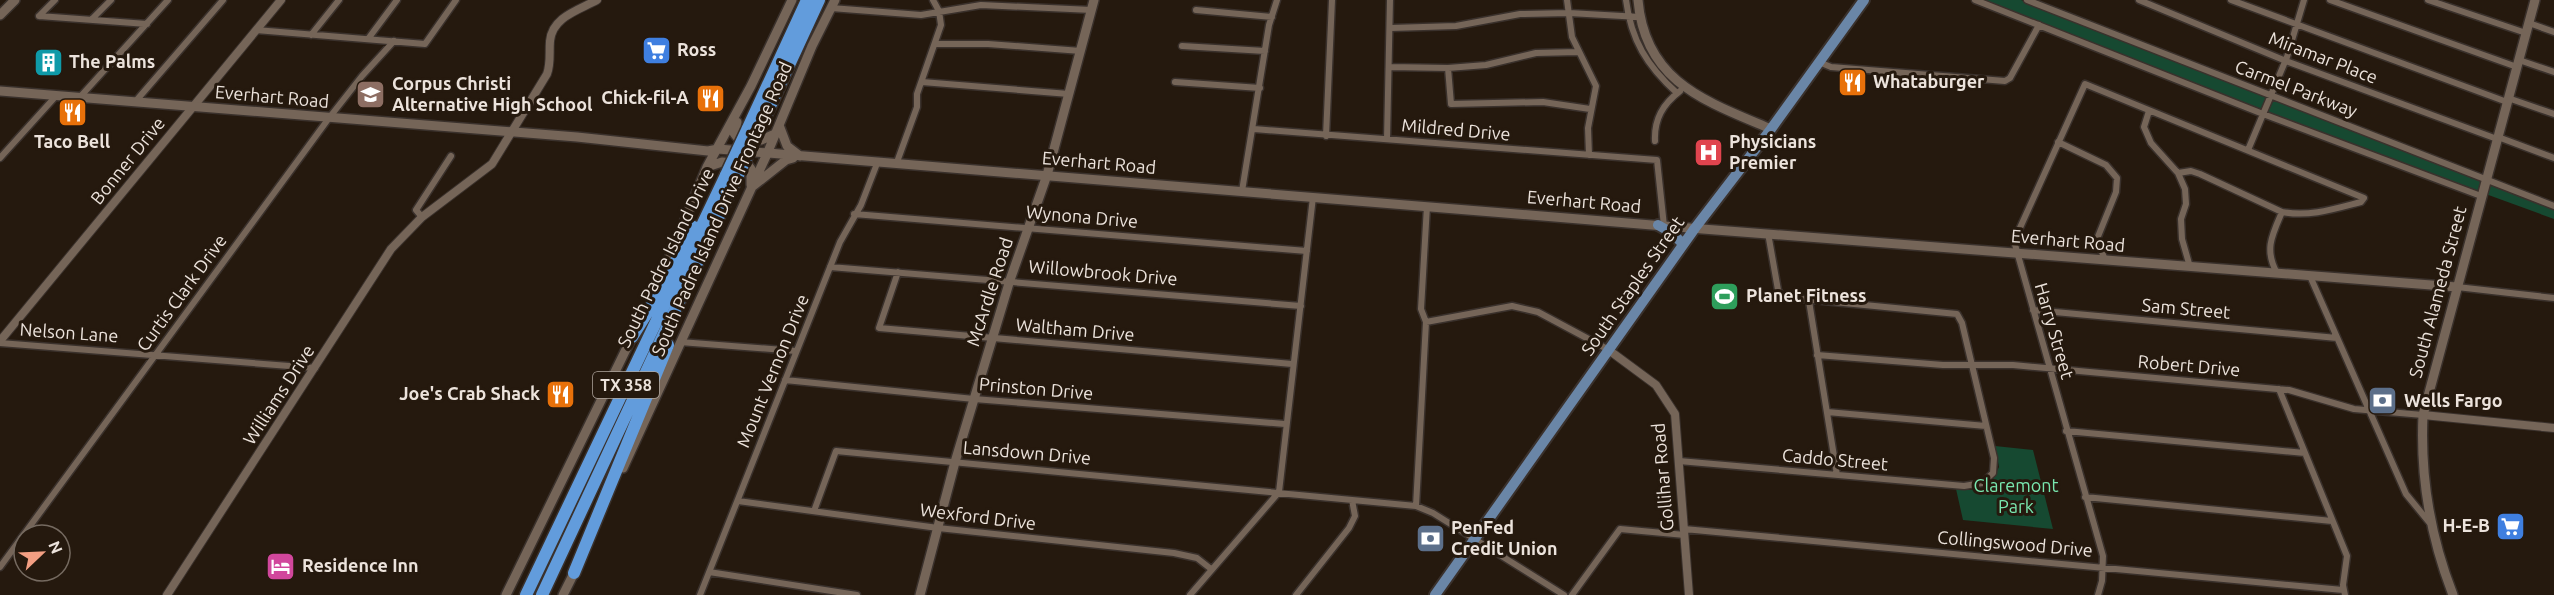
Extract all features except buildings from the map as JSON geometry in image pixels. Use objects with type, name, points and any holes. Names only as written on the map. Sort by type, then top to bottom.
[{"type":"highway","name":"South Padre Island Drive","points":[[526,595],[730,175],[747,130],[807,0]]},
{"type":"highway","name":"South Padre Island Drive","points":[[542,595],[721,213],[730,175],[759,130],[819,0]]},
{"type":"highway","points":[[775,98],[787,83],[808,37],[830,4]]},
{"type":"highway","points":[[632,337],[657,297],[686,239],[730,175]]},
{"type":"highway","points":[[574,573],[721,213]]},
{"type":"main road","points":[[0,15],[15,0]]},
{"type":"main road","name":"South Padre Island Drive Frontage Road","points":[[506,595],[660,280],[707,167],[751,86],[792,0]]},
{"type":"main road","name":"South Padre Island Drive Frontage Road","points":[[563,595],[767,154],[830,4],[835,0]]},
{"type":"main road","name":"McArdle Road","points":[[920,595],[955,462],[992,338],[1047,175],[1094,0]]},
{"type":"main road","points":[[1638,0],[1645,39],[1654,57],[1685,87],[1709,101],[1771,129]]},
{"type":"main road","name":"South Staples Street","points":[[1435,595],[1610,351],[1683,244],[1771,129],[1864,0]]},
{"type":"main road","name":"South Alameda Street","points":[[2453,595],[2429,522],[2421,468],[2423,415],[2529,23],[2533,0]]},
{"type":"main road","points":[[751,86],[734,135],[761,140],[775,134]]},
{"type":"main road","name":"Everhart Road","points":[[0,92],[577,137],[588,140],[708,151],[718,148],[767,154],[897,162],[1661,226],[2457,288]]},
{"type":"main road","points":[[779,125],[787,146],[800,156]]},
{"type":"main road","points":[[751,188],[786,160],[800,156]]},
{"type":"main road","points":[[707,167],[718,162],[747,164],[751,170],[751,188]]},
{"type":"main road","points":[[1661,226],[1683,244]]},
{"type":"street","points":[[55,0],[39,16],[147,24]]},
{"type":"street","points":[[92,20],[111,0]]},
{"type":"street","points":[[80,98],[168,0]]},
{"type":"street","points":[[135,102],[223,0]]},
{"type":"street","name":"Bonner Drive","points":[[0,342],[281,0]]},
{"type":"street","points":[[311,35],[339,0]]},
{"type":"street","points":[[368,39],[398,0]]},
{"type":"street","points":[[256,30],[425,44],[456,0]]},
{"type":"street","name":"Williams Drive","points":[[167,595],[392,249],[422,217],[483,172],[499,155],[547,74],[552,31],[561,19],[597,0]]},
{"type":"street","points":[[897,162],[917,107],[917,94],[941,25],[939,11],[933,0]]},
{"type":"street","points":[[1242,191],[1265,51],[1277,0]]},
{"type":"street","points":[[1326,136],[1332,0]]},
{"type":"street","points":[[1387,139],[1390,0]]},
{"type":"street","points":[[1567,0],[1572,37],[1596,86],[1588,128],[1589,155]]},
{"type":"street","points":[[1626,0],[1633,40],[1641,55],[1655,74],[1677,93]]},
{"type":"street","name":"Carmel Parkway","points":[[1974,0],[2263,114],[2481,196]]},
{"type":"street","name":"Carmel Parkway","points":[[2027,0],[2554,206]]},
{"type":"street","name":"Miramar Place","points":[[2139,0],[2286,61],[2554,158]]},
{"type":"street","points":[[2231,0],[2508,100],[2554,114]]},
{"type":"street","points":[[2247,150],[2286,61],[2299,26],[2304,0]]},
{"type":"street","points":[[2330,0],[2518,63],[2554,72]]},
{"type":"street","points":[[2428,0],[2526,33]]},
{"type":"street","points":[[830,4],[921,15],[981,4],[1092,10]]},
{"type":"street","points":[[1196,10],[1272,17]]},
{"type":"street","points":[[1391,28],[1456,26],[1520,14],[1569,13],[1640,17]]},
{"type":"street","points":[[2529,23],[2554,32]]},
{"type":"street","points":[[1819,62],[1831,67],[2005,81],[2010,78],[2039,25]]},
{"type":"street","name":"Curtis Clark Drive","points":[[0,567],[329,118],[362,75],[393,41]]},
{"type":"street","points":[[934,44],[988,44],[1080,51]]},
{"type":"street","points":[[1182,46],[1265,51]]},
{"type":"street","points":[[1390,67],[1448,68],[1486,65],[1536,53],[1578,52]]},
{"type":"street","points":[[1448,68],[1451,104],[1543,102],[1590,110]]},
{"type":"street","points":[[922,82],[1069,94]]},
{"type":"street","points":[[1175,82],[1260,88]]},
{"type":"street","name":"Harry Street","points":[[2098,595],[2103,556],[2014,241],[2085,84],[2149,111]]},
{"type":"street","points":[[1655,141],[1655,122],[1660,111],[1685,87]]},
{"type":"street","points":[[0,158],[56,96]]},
{"type":"street","points":[[2178,172],[2191,171],[2200,174],[2266,202],[2282,212],[2308,216],[2361,202],[2364,198],[2149,111],[2144,127],[2151,143],[2178,172],[2185,189],[2186,204],[2181,219],[2182,239],[2190,267]]},
{"type":"street","name":"Mildred Drive","points":[[1254,129],[1657,160],[1661,226]]},
{"type":"street","points":[[2058,142],[2106,165],[2116,178],[2116,192],[2097,238],[2105,260]]},
{"type":"street","points":[[422,217],[416,210],[452,156]]},
{"type":"street","name":"Mount Vernon Drive","points":[[700,595],[830,267],[854,214],[861,205],[878,161]]},
{"type":"street","points":[[1190,595],[1279,492],[1285,424],[1313,197]]},
{"type":"street","points":[[1416,506],[1426,322],[1420,309],[1427,206]]},
{"type":"street","points":[[2277,273],[2268,259],[2267,244],[2282,212]]},
{"type":"street","name":"Wynona Drive","points":[[854,214],[1307,251]]},
{"type":"street","points":[[1768,233],[1778,290],[1782,297],[1957,314],[1962,323],[1986,426],[1827,412]]},
{"type":"street","name":"Willowbrook Drive","points":[[830,267],[1010,280],[1301,306]]},
{"type":"street","name":"Waltham Drive","points":[[898,272],[879,328],[1292,364]]},
{"type":"street","points":[[2310,276],[2406,494],[2429,522]]},
{"type":"street","name":"Everhart Road","points":[[2457,288],[2554,298]]},
{"type":"street","points":[[1809,301],[1837,474]]},
{"type":"street","points":[[1426,322],[1512,306],[1525,308],[1538,312],[1610,351]]},
{"type":"street","name":"Sam Street","points":[[2033,310],[2337,338]]},
{"type":"street","name":"Nelson Lane","points":[[0,342],[315,368]]},
{"type":"street","points":[[680,342],[796,351]]},
{"type":"street","name":"Gollihar Road","points":[[1610,351],[1644,374],[1670,402],[1675,414],[1689,595]]},
{"type":"street","name":"Robert Drive","points":[[1817,355],[1943,365],[2049,368],[2280,389],[2300,392],[2336,404],[2368,411],[2554,428]]},
{"type":"street","name":"Prinston Drive","points":[[784,380],[974,399],[1285,424]]},
{"type":"street","points":[[2280,389],[2347,556],[2347,568],[2342,583],[2344,592]]},
{"type":"street","name":"Caddo Street","points":[[1679,461],[1976,486],[1987,480],[1995,467],[1986,426]]},
{"type":"street","points":[[2066,431],[2305,453]]},
{"type":"street","name":"Lansdown Drive","points":[[814,511],[836,451],[1416,506],[1433,513],[1564,595]]},
{"type":"street","points":[[2085,497],[2332,521]]},
{"type":"street","points":[[1296,595],[1349,528],[1355,516],[1352,500]]},
{"type":"street","name":"Wexford Drive","points":[[738,501],[938,528],[1174,554],[1197,558],[1212,569]]},
{"type":"street","name":"Collingswood Drive","points":[[1572,595],[1620,530],[1684,532],[2103,568],[2344,592]]},
{"type":"street","points":[[709,572],[857,595]]},
{"type":"green space","points":[[1983,0],[2021,0],[2554,208],[2554,219],[2343,142]]},
{"type":"green space","name":"Claremont Park","points":[[1995,446],[2033,450],[2053,529],[1963,520],[1956,489],[1971,490],[1991,483],[1999,467]]},
{"type":"place","name":"Ross","points":[[656,50]]},
{"type":"place","name":"The Palms","points":[[48,62]]},
{"type":"place","name":"Whataburger","points":[[1852,82]]},
{"type":"place","name":"Corpus Christi Alternative High School","points":[[371,94]]},
{"type":"place","name":"Chick-fil-A","points":[[710,98]]},
{"type":"place","name":"Taco Bell","points":[[72,113]]},
{"type":"place","name":"Physicians Premier","points":[[1708,152]]},
{"type":"place","name":"Planet Fitness","points":[[1725,296]]},
{"type":"place","name":"Joe's Crab Shack","points":[[561,394]]},
{"type":"place","name":"Wells Fargo","points":[[2383,401]]},
{"type":"place","name":"H-E-B","points":[[2511,526]]},
{"type":"place","name":"PenFed Credit Union","points":[[1430,538]]},
{"type":"place","name":"Residence Inn","points":[[281,566]]}]
